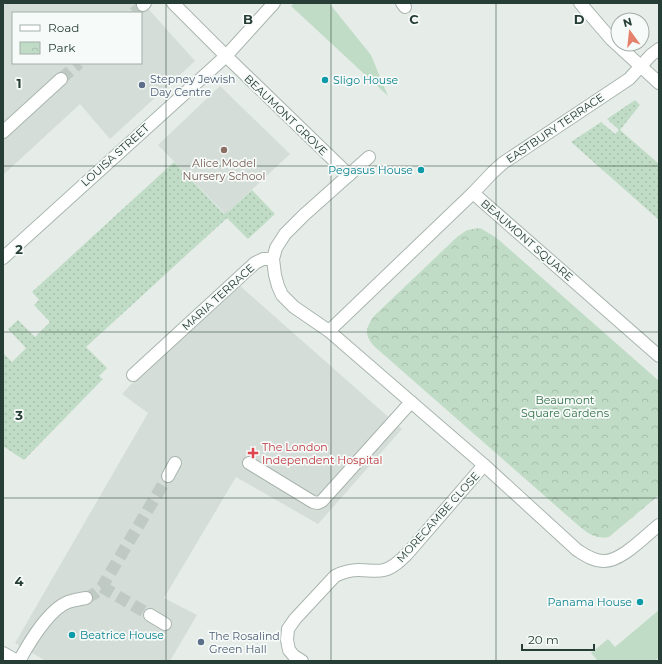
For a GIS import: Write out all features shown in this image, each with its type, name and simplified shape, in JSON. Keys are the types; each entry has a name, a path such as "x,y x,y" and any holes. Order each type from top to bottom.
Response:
{"street":[{"name":"BEAUMONT GROVE","path":"173,3 349,175"},
{"name":"LOUISA STREET","path":"4,257 226,56 274,3"},
{"path":"580,3 611,39 659,83"},
{"name":"EASTBURY TERRACE","path":"473,193 498,167 629,79 651,55 659,49"},
{"path":"3,132 61,79"},
{"path":"369,157 285,234 276,248 273,259 275,275 282,295 294,307 329,331 484,465 577,550 588,557 602,562 615,559 627,552 659,525"},
{"name":"BEAUMONT SQUARE","path":"329,331 473,193 659,356"},
{"name":"MARIA TERRACE","path":"133,375 255,263 263,259 273,259"},
{"path":"249,463 313,502 318,503 322,501 411,402"},
{"path":"168,476 175,463"},
{"name":"MORECAMBE CLOSE","path":"302,661 294,656 289,650 287,640 288,629 295,619 335,576 342,572 360,570 374,572 386,570 397,564 484,465"},
{"path":"12,659 25,649 48,616 67,603 86,598"},
{"path":"150,615 165,624"}],"shaded area":[{"path":"7,3 143,3 195,61 110,139 80,104 3,175 3,6"},
{"name":"Alice Model Nursery School","path":"220,86 290,154 225,214 158,145"},
{"name":"The London Independent Hospital","path":"238,284 402,429 318,524 236,477 164,598 197,615 170,661 46,661 15,643 148,413 122,394 136,379"}],"green space":[{"path":"295,3 329,3 371,55 388,96 291,6"},
{"path":"635,100 640,105 620,130 659,164 659,220 571,142 601,122 615,134 619,130 607,119"},
{"path":"174,162 224,214 252,190 275,214 248,239 227,218 86,347 107,368 99,376 103,379 24,460 3,446 3,353 12,362 26,348 8,329 18,320 35,337 50,322 34,305 39,300 32,292"},
{"name":"Beaumont Square Gardens","path":"480,228 499,240 659,381 659,495 609,537 594,536 580,527 375,347 367,335 367,328 374,316 457,237 467,230"},
{"path":"659,610 659,657 655,661 598,661 591,653 608,639 615,647"}],"tunnel":[{"path":"135,12 143,5"},
{"path":"61,79 78,64"},
{"path":"86,598 94,594 102,587 168,476"},
{"path":"102,587 150,615"}],"place":[{"name":"Sligo House","path":"325,80"},
{"name":"Stepney Jewish Day Centre","path":"142,85"},
{"name":"Alice Model Nursery School","path":"224,150"},
{"name":"Pegasus House","path":"421,170"},
{"name":"The London Independent Hospital","path":"253,453"},
{"name":"Panama House","path":"640,602"},
{"name":"Beatrice House","path":"72,635"},
{"name":"The Rosalind Green Hall","path":"201,642"}]}
